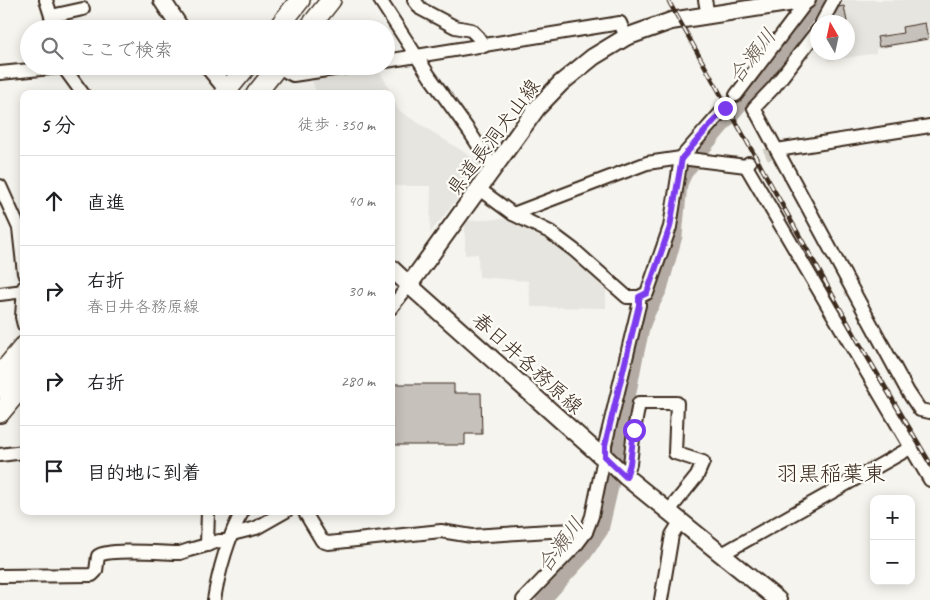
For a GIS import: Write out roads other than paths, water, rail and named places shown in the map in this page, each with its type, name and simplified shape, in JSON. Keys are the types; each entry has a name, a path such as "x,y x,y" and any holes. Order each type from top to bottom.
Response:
{"highway":[{"path":"284,20 300,0"},
{"path":"301,20 317,0"},
{"path":"315,20 331,0"},
{"path":"327,20 342,0"},
{"path":"233,90 242,75"},
{"path":"235,90 253,75"},
{"path":"260,90 277,75"},
{"path":"273,90 281,75"},
{"path":"0,375 20,351"},
{"path":"0,397 20,373"},
{"path":"0,413 20,389"},
{"path":"0,428 20,404"}],"main road":[{"path":"162,0 175,20"},
{"name":"県道長洞犬山線","path":"409,285 536,108 561,83 593,57 626,37 706,7 807,0"},
{"path":"216,75 228,90"},
{"name":"春日井各務原線","path":"395,272 626,477 778,600"}],"street":[{"path":"46,0 52,20"},
{"path":"380,0 393,20"},
{"path":"414,0 421,9 455,27 471,30 484,46"},
{"path":"736,95 807,0"},
{"path":"826,15 834,0"},
{"path":"51,16 83,9"},
{"path":"395,22 493,168"},
{"path":"395,60 620,23 626,37"},
{"path":"810,40 774,87 754,108 908,392 920,410 930,413"},
{"path":"0,73 20,71"},
{"path":"70,75 80,90"},
{"path":"479,189 513,214 550,232 574,250 627,297 639,297 647,293 670,227 682,158 725,108"},
{"path":"777,150 930,126"},
{"path":"513,214 647,163 682,158 748,165 930,480"},
{"path":"0,186 4,203 19,228 20,237"},
{"path":"395,303 409,285"},
{"path":"0,294 20,291"},
{"path":"523,600 577,544 586,532 592,516 605,445 639,305 639,297"},
{"path":"626,477 630,464 639,403 677,403 675,453 703,462 674,517 662,600"},
{"path":"722,554 912,447"},
{"path":"0,455 20,452"},
{"path":"207,545 208,515"},
{"path":"214,600 220,572 236,522 240,515"},
{"path":"0,576 92,575 96,571 98,556 101,554 114,552 180,553 256,528 279,515"},
{"path":"306,515 322,541 328,543 441,531 472,536 550,530 579,530 586,532"}],"waterway":[{"name":"合瀬川","path":"543,600 583,556 601,530 643,324 660,289 675,236 680,184 685,173 704,147 777,64 817,0"}],"tunnel":[{"path":"749,163 777,150"}],"railway":[{"path":"668,0 861,346 930,463"}],"district":[{"name":"羽黒稲葉東","path":"831,473"}]}
